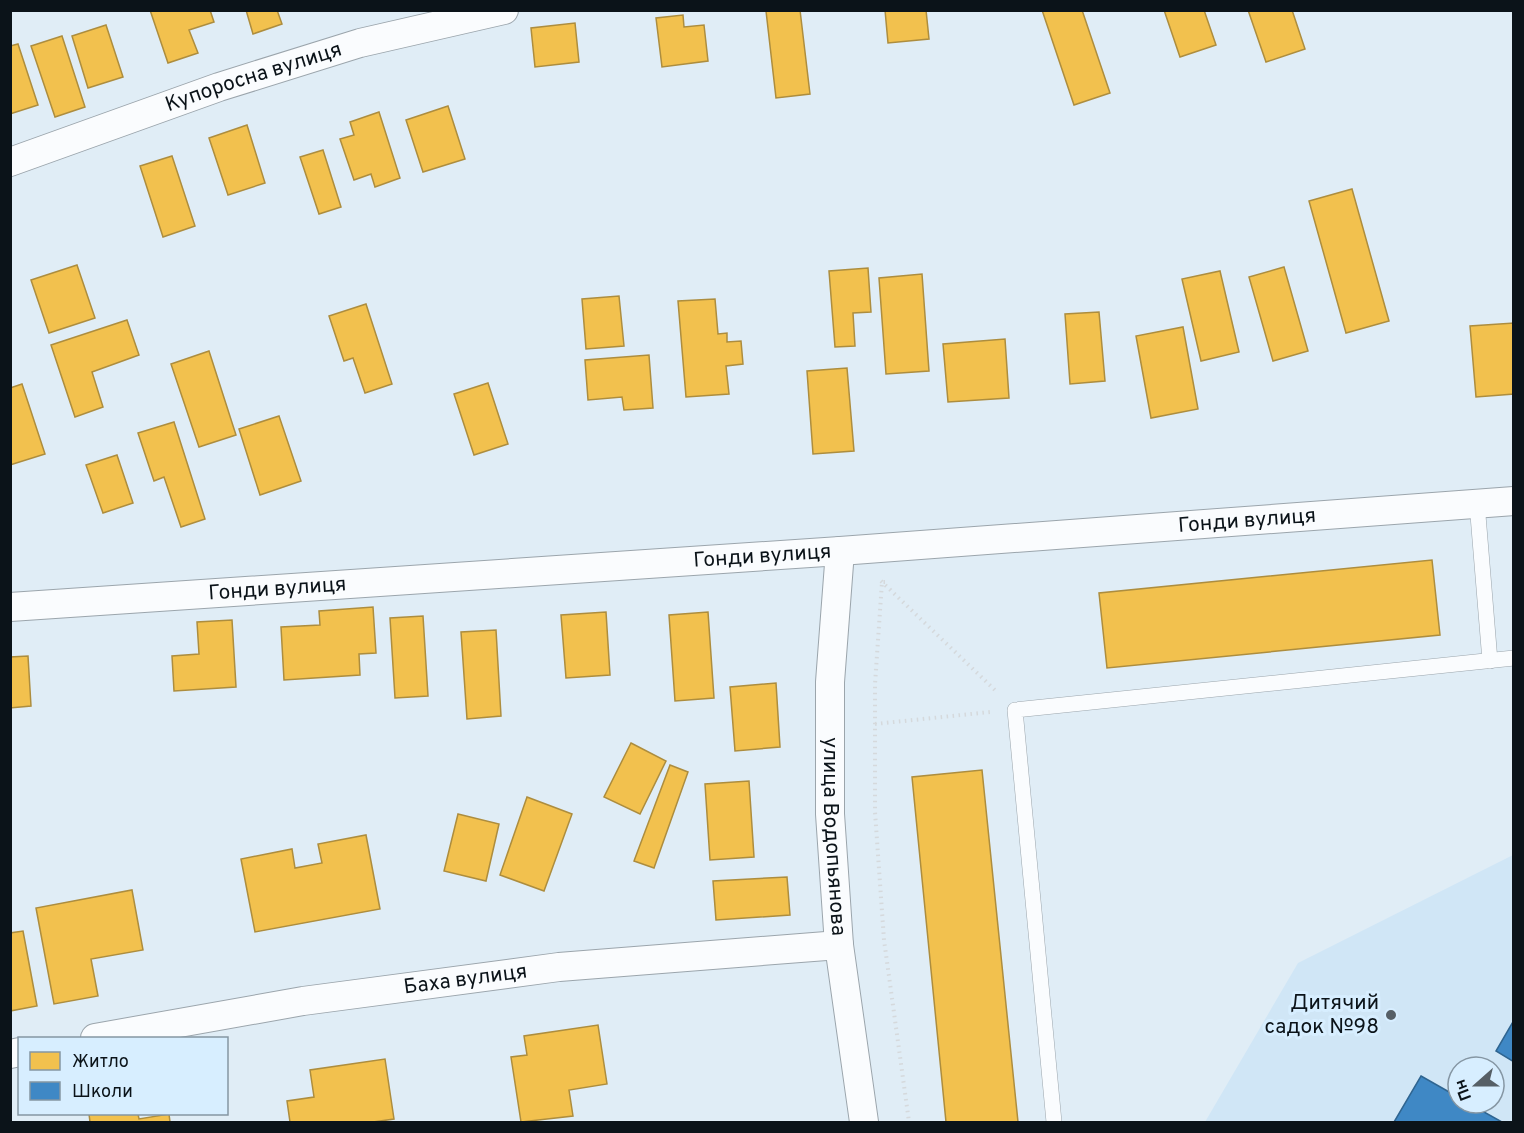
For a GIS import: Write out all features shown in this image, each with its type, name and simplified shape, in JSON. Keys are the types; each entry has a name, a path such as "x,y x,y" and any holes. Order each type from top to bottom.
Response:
{"street":[{"name":"Купоросна вулиця","path":"10,162 219,87 349,46 504,10"},
{"name":"Гонди вулиця","path":"10,607 840,551 1514,501"},
{"name":"улица Водопьянова","path":"840,551 830,682 830,814 839,945 864,1122"},
{"name":"Баха вулиця","path":"100,1037 303,1000 559,967 839,945"}],"lane":[{"path":"1477,503 1490,661"},
{"path":"1054,1122 1015,710 1514,658"}],"path":[{"path":"840,551 882,582 1015,710"},
{"path":"882,582 875,684 875,812 884,940 909,1122"},
{"path":"875,724 1015,710"}],"shaded area":[{"name":"Дитячий садок №98","path":"1513,855 1513,1122 1205,1122 1298,963"}],"building: Житло":[{"path":"150,10 210,10 214,22 189,30 198,53 168,63"},
{"path":"246,10 277,10 282,24 253,34"},
{"path":"800,10 810,94 776,98 766,11"},
{"path":"885,10 926,10 929,39 888,43"},
{"path":"1042,10 1082,10 1110,93 1074,105"},
{"path":"1164,10 1204,10 1216,45 1180,57"},
{"path":"1248,10 1292,10 1305,49 1266,62"},
{"path":"683,15 684,27 704,25 708,61 662,67 656,18"},
{"path":"575,23 579,62 535,67 531,28"},
{"path":"106,25 123,77 88,88 72,36"},
{"path":"62,36 85,107 55,117 31,46"},
{"path":"18,44 38,105 10,114 10,46"},
{"path":"448,106 465,159 423,172 406,120"},
{"path":"379,112 400,178 375,187 371,174 354,180 340,139 354,135 350,122"},
{"path":"247,125 265,183 228,195 209,138"},
{"path":"323,150 341,207 319,214 300,157"},
{"path":"172,156 195,226 163,237 140,166"},
{"path":"1352,189 1389,321 1346,333 1309,201"},
{"path":"77,265 95,318 49,333 31,280"},
{"path":"1284,267 1308,351 1273,361 1249,277"},
{"path":"868,268 871,312 853,313 855,346 835,347 829,271"},
{"path":"1220,271 1239,352 1201,361 1182,279"},
{"path":"922,274 929,371 886,374 879,278"},
{"path":"619,296 624,346 586,349 582,299"},
{"path":"715,299 718,334 727,333 727,342 741,341 743,364 726,366 729,394 686,397 678,301"},
{"path":"366,304 392,384 365,393 353,358 344,361 329,316"},
{"path":"1099,312 1105,381 1070,384 1065,314"},
{"path":"127,320 139,355 92,372 103,407 75,417 51,345"},
{"path":"1514,323 1514,394 1476,397 1470,326"},
{"path":"1183,327 1198,409 1151,418 1136,336"},
{"path":"1005,339 1009,398 948,402 943,344"},
{"path":"209,351 236,435 199,447 171,364"},
{"path":"649,355 653,408 624,410 622,397 588,400 585,360"},
{"path":"847,368 854,451 813,454 807,371"},
{"path":"488,383 508,444 474,455 454,394"},
{"path":"22,384 45,454 10,465 10,388"},
{"path":"279,416 301,481 260,495 239,429"},
{"path":"174,422 205,519 181,527 164,477 154,481 138,433"},
{"path":"117,455 133,503 103,513 86,465"},
{"path":"1432,560 1440,635 1107,668 1099,593"},
{"path":"373,607 376,653 359,654 360,675 284,680 281,627 320,625 319,611"},
{"path":"606,612 610,675 566,678 561,615"},
{"path":"708,612 714,698 675,701 669,615"},
{"path":"423,616 428,696 395,698 390,618"},
{"path":"232,620 236,687 174,691 172,656 199,654 197,622"},
{"path":"496,630 501,716 467,719 461,632"},
{"path":"28,656 31,706 10,708 10,657"},
{"path":"776,683 780,747 735,751 730,687"},
{"path":"631,743 666,761 640,814 604,797"},
{"path":"670,765 688,772 654,868 634,861"},
{"path":"982,770 1018,1122 946,1122 912,777"},
{"path":"749,781 754,857 710,860 705,784"},
{"path":"527,797 572,814 544,891 500,875"},
{"path":"458,814 499,824 486,881 444,871"},
{"path":"366,835 380,909 255,932 241,859 292,849 295,868 322,863 318,844"},
{"path":"787,877 790,915 716,920 713,881"},
{"path":"132,890 143,950 91,959 98,996 54,1004 36,908"},
{"path":"23,931 37,1006 10,1011 10,933"},
{"path":"598,1025 607,1084 569,1090 573,1116 521,1122 511,1057 527,1055 524,1036"},
{"path":"385,1059 394,1119 373,1122 290,1122 287,1101 314,1097 310,1070"},
{"path":"89,1115 138,1115 139,1119 169,1115 170,1122 90,1122"}],"building: Школи":[{"path":"1514,1020 1514,1062 1506,1055 1496,1051"},
{"path":"1421,1076 1446,1090 1446,1115 1489,1115 1502,1122 1394,1122"}],"place":[{"name":"Дитячий садок №98","path":"1391,1015"}]}
